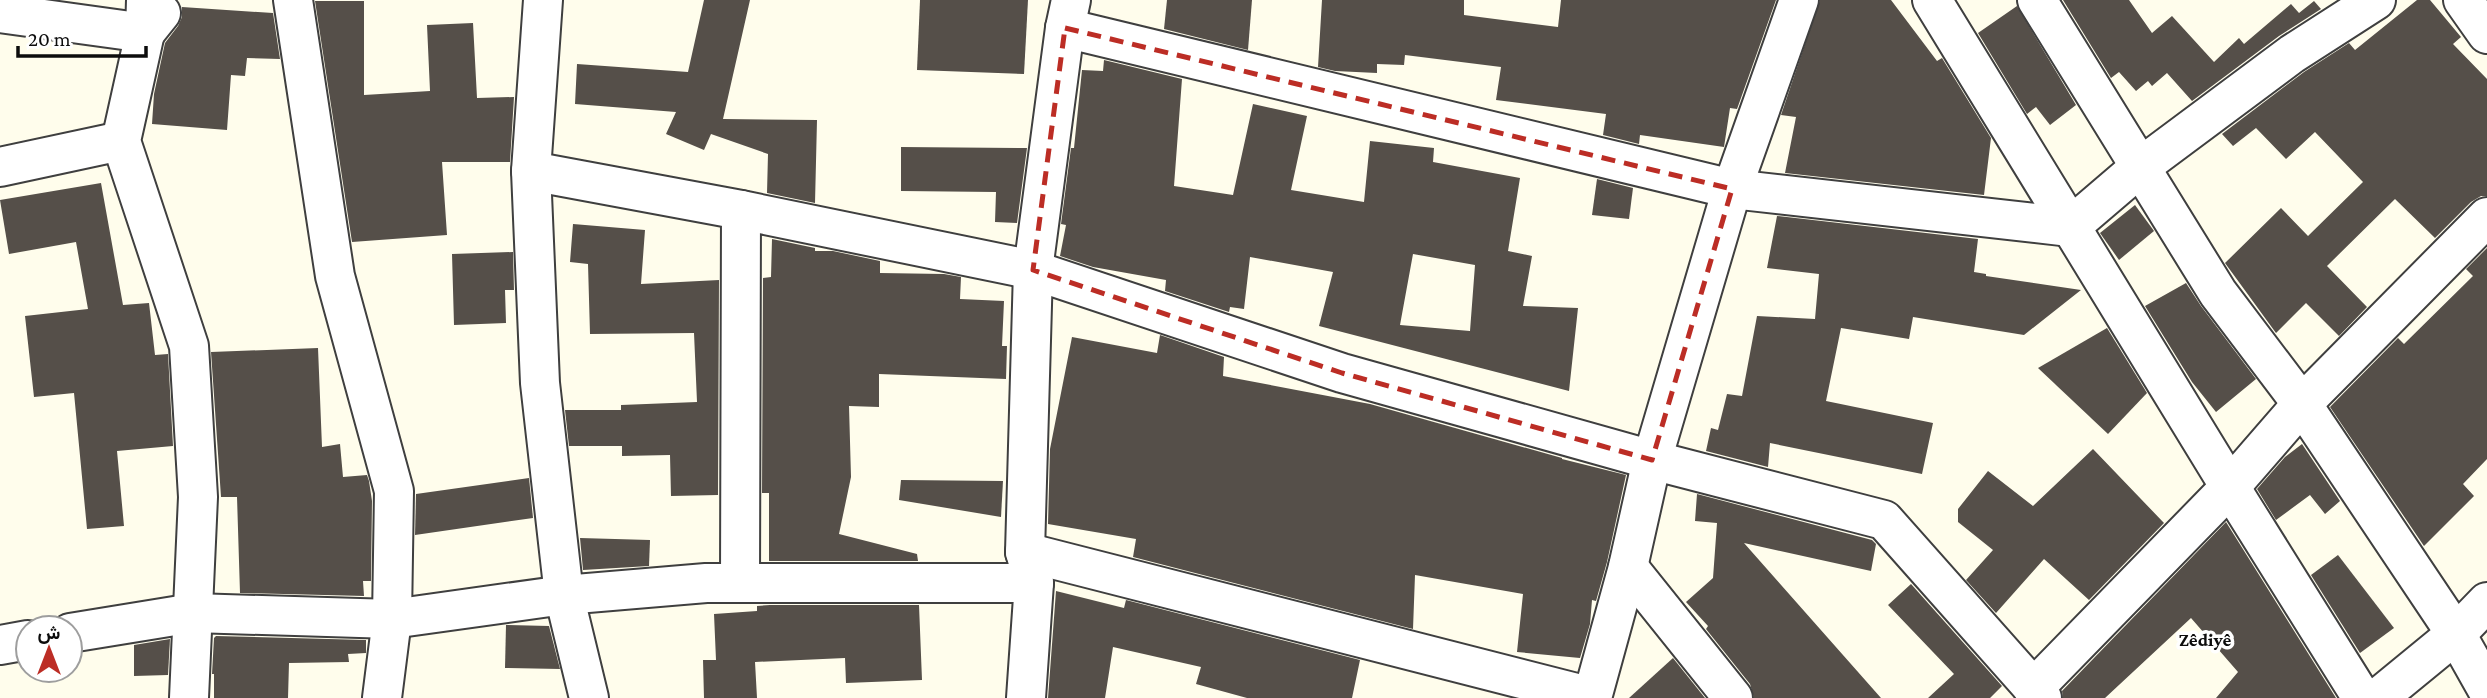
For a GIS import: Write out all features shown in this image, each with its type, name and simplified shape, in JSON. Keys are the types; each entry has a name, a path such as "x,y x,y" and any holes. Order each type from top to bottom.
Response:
{"street":[{"path":"0,13 146,16 171,0"},
{"path":"293,0 335,276 394,491 392,619 382,698"},
{"path":"543,0 531,171 540,383 564,595 589,698"},
{"path":"84,631 193,613 392,619 564,595 1030,568 1592,698 1628,567 1653,460 1732,189 1799,0"},
{"path":"2037,0 2218,293 2302,404 2456,634 2487,689"},
{"path":"1026,698 1033,270 1068,14 1732,189 2070,227 2139,168 2292,54 2376,0"},
{"path":"2463,0 2487,34"},
{"path":"1940,3 2070,227 2362,698"},
{"path":"146,16 121,141 189,346 198,497 189,698"},
{"path":"0,167 121,141"},
{"path":"531,171 741,210 1033,270 1342,373 1653,460 1884,520 2037,693 2230,487 2302,404 2487,216"},
{"path":"740,583 741,210"},
{"path":"1628,567 1733,698"},
{"path":"2378,698 2456,634 2487,603"}],"highlighted area":[{"path":"1065,28 1732,189 1652,460 1342,373 1033,270"}],"building":[{"path":"704,0 750,0 723,119 817,120 815,203 767,193 768,154 711,134 704,150 666,134 676,112 575,104 577,64 688,72"},
{"path":"920,0 1028,0 1024,74 917,70"},
{"path":"1167,0 1252,0 1248,50 1164,29"},
{"path":"1322,0 1464,0 1464,15 1558,27 1561,0 1776,0 1737,109 1730,108 1724,147 1640,135 1639,144 1603,135 1606,114 1496,100 1501,67 1405,55 1404,65 1377,64 1377,73 1335,71 1318,67"},
{"path":"1820,0 1891,0 1937,61 1942,58 1991,138 1984,195 1785,173 1796,117 1781,115"},
{"path":"2063,0 2129,0 2152,33 2172,16 2214,62 2239,38 2244,44 2291,4 2299,13 2314,1 2321,9 2279,36 2192,101 2167,73 2152,86 2148,81 2136,91 2119,72 2111,78"},
{"path":"2417,0 2430,0 2461,37 2453,44 2487,79 2487,196 2481,196 2471,202 2435,238 2395,199 2327,266 2367,307 2339,336 2306,303 2276,333 2225,263 2281,208 2308,236 2363,182 2315,132 2286,159 2256,128 2233,146 2222,134 2304,72 2349,43 2355,50"},
{"path":"315,1 364,1 364,95 430,91 427,25 473,23 477,98 514,97 510,162 442,162 447,235 352,242"},
{"path":"2017,6 2076,105 2050,125 2036,107 2027,114 1978,33"},
{"path":"182,7 273,13 280,59 247,58 245,76 231,75 227,130 152,124 154,94 165,43 178,26"},
{"path":"1104,60 1182,79 1174,186 1233,195 1253,104 1307,116 1291,190 1364,202 1370,141 1434,148 1433,162 1520,178 1508,251 1532,256 1523,306 1578,308 1569,391 1319,326 1333,272 1250,257 1244,309 1230,307 1229,312 1165,291 1166,280 1093,267 1060,256 1066,225 1061,224 1071,148 1074,148 1082,70 1103,71","holes":["1413,254 1475,265 1470,331 1400,325"]},
{"path":"901,147 1027,148 1017,223 995,222 996,192 901,191"},
{"path":"1597,179 1633,188 1629,219 1592,215"},
{"path":"101,183 123,305 149,303 155,355 168,354 173,446 117,451 124,526 87,529 74,393 34,397 25,316 88,309 76,242 9,254 0,200"},
{"path":"2135,205 2154,231 2119,260 2100,233"},
{"path":"1777,216 1978,239 1974,272 2081,290 2024,335 1913,317 1909,339 1841,328 1826,401 1933,423 1922,474 1770,443 1768,467 1706,451 1711,428 1718,430 1727,394 1742,396 1757,316 1815,319 1819,274 1767,268"},
{"path":"573,224 645,230 641,284 719,280 718,495 671,496 670,455 622,456 622,446 569,446 565,410 621,410 621,405 697,402 694,333 590,334 588,264 570,262"},
{"path":"772,239 815,248 815,251 833,251 880,261 880,273 944,274 961,277 960,299 1004,301 1002,346 1007,346 1006,379 879,374 879,407 849,406 851,477 839,534 917,554 918,561 769,561 769,493 762,493 763,278 771,277"},
{"path":"2487,248 2487,459 2463,484 2474,496 2424,546 2330,407 2398,338 2404,344 2473,276 2466,269"},
{"path":"513,252 514,290 505,290 506,323 454,325 452,254"},
{"path":"2186,283 2256,379 2216,412 2192,382 2145,306"},
{"path":"2107,328 2147,393 2108,434 2038,368"},
{"path":"1160,335 1224,357 1223,376 1370,404 1626,475 1607,562 1596,601 1592,600 1590,624 1580,658 1517,652 1523,594 1415,575 1413,629 1133,557 1136,539 1048,524 1050,449 1072,337 1157,353"},
{"path":"318,348 322,447 340,444 343,477 367,475 369,481 372,501 371,581 363,581 364,596 240,593 237,497 221,497 211,352"},
{"path":"2302,444 2340,501 2325,514 2310,495 2276,520 2257,489 2285,457"},
{"path":"2093,449 2164,523 2089,600 2044,559 1996,613 1966,580 1993,550 1958,522 1958,509 1988,471 2033,506"},
{"path":"529,478 533,518 415,535 416,494"},
{"path":"901,480 1003,481 1001,517 899,500"},
{"path":"1697,494 1872,540 1876,544 1871,571 1744,543 1881,698 1754,698 1750,684 1706,629 1708,626 1686,602 1713,578 1717,523 1695,521"},
{"path":"2226,522 2336,698 2216,698 2238,672 2191,618 2105,698 2063,698 2062,691"},
{"path":"580,538 650,540 649,566 583,570"},
{"path":"2338,555 2394,628 2360,653 2311,575"},
{"path":"1911,584 2002,686 1990,698 1928,698 1954,674 1888,605"},
{"path":"1056,591 1124,608 1126,600 1360,660 1352,698 1247,698 1196,684 1201,667 1113,647 1105,698 1048,698"},
{"path":"919,605 922,680 846,683 845,658 755,662 757,698 704,698 703,660 716,660 714,614 757,611 757,606"},
{"path":"506,625 549,626 560,669 505,668"},
{"path":"216,636 366,640 366,653 348,654 349,662 289,663 288,698 214,698 212,674"},
{"path":"170,639 168,675 134,676 134,645"},
{"path":"1673,658 1705,698 1629,698"}],"district":[{"name":"Zêdiyê","path":"2205,639"}]}
